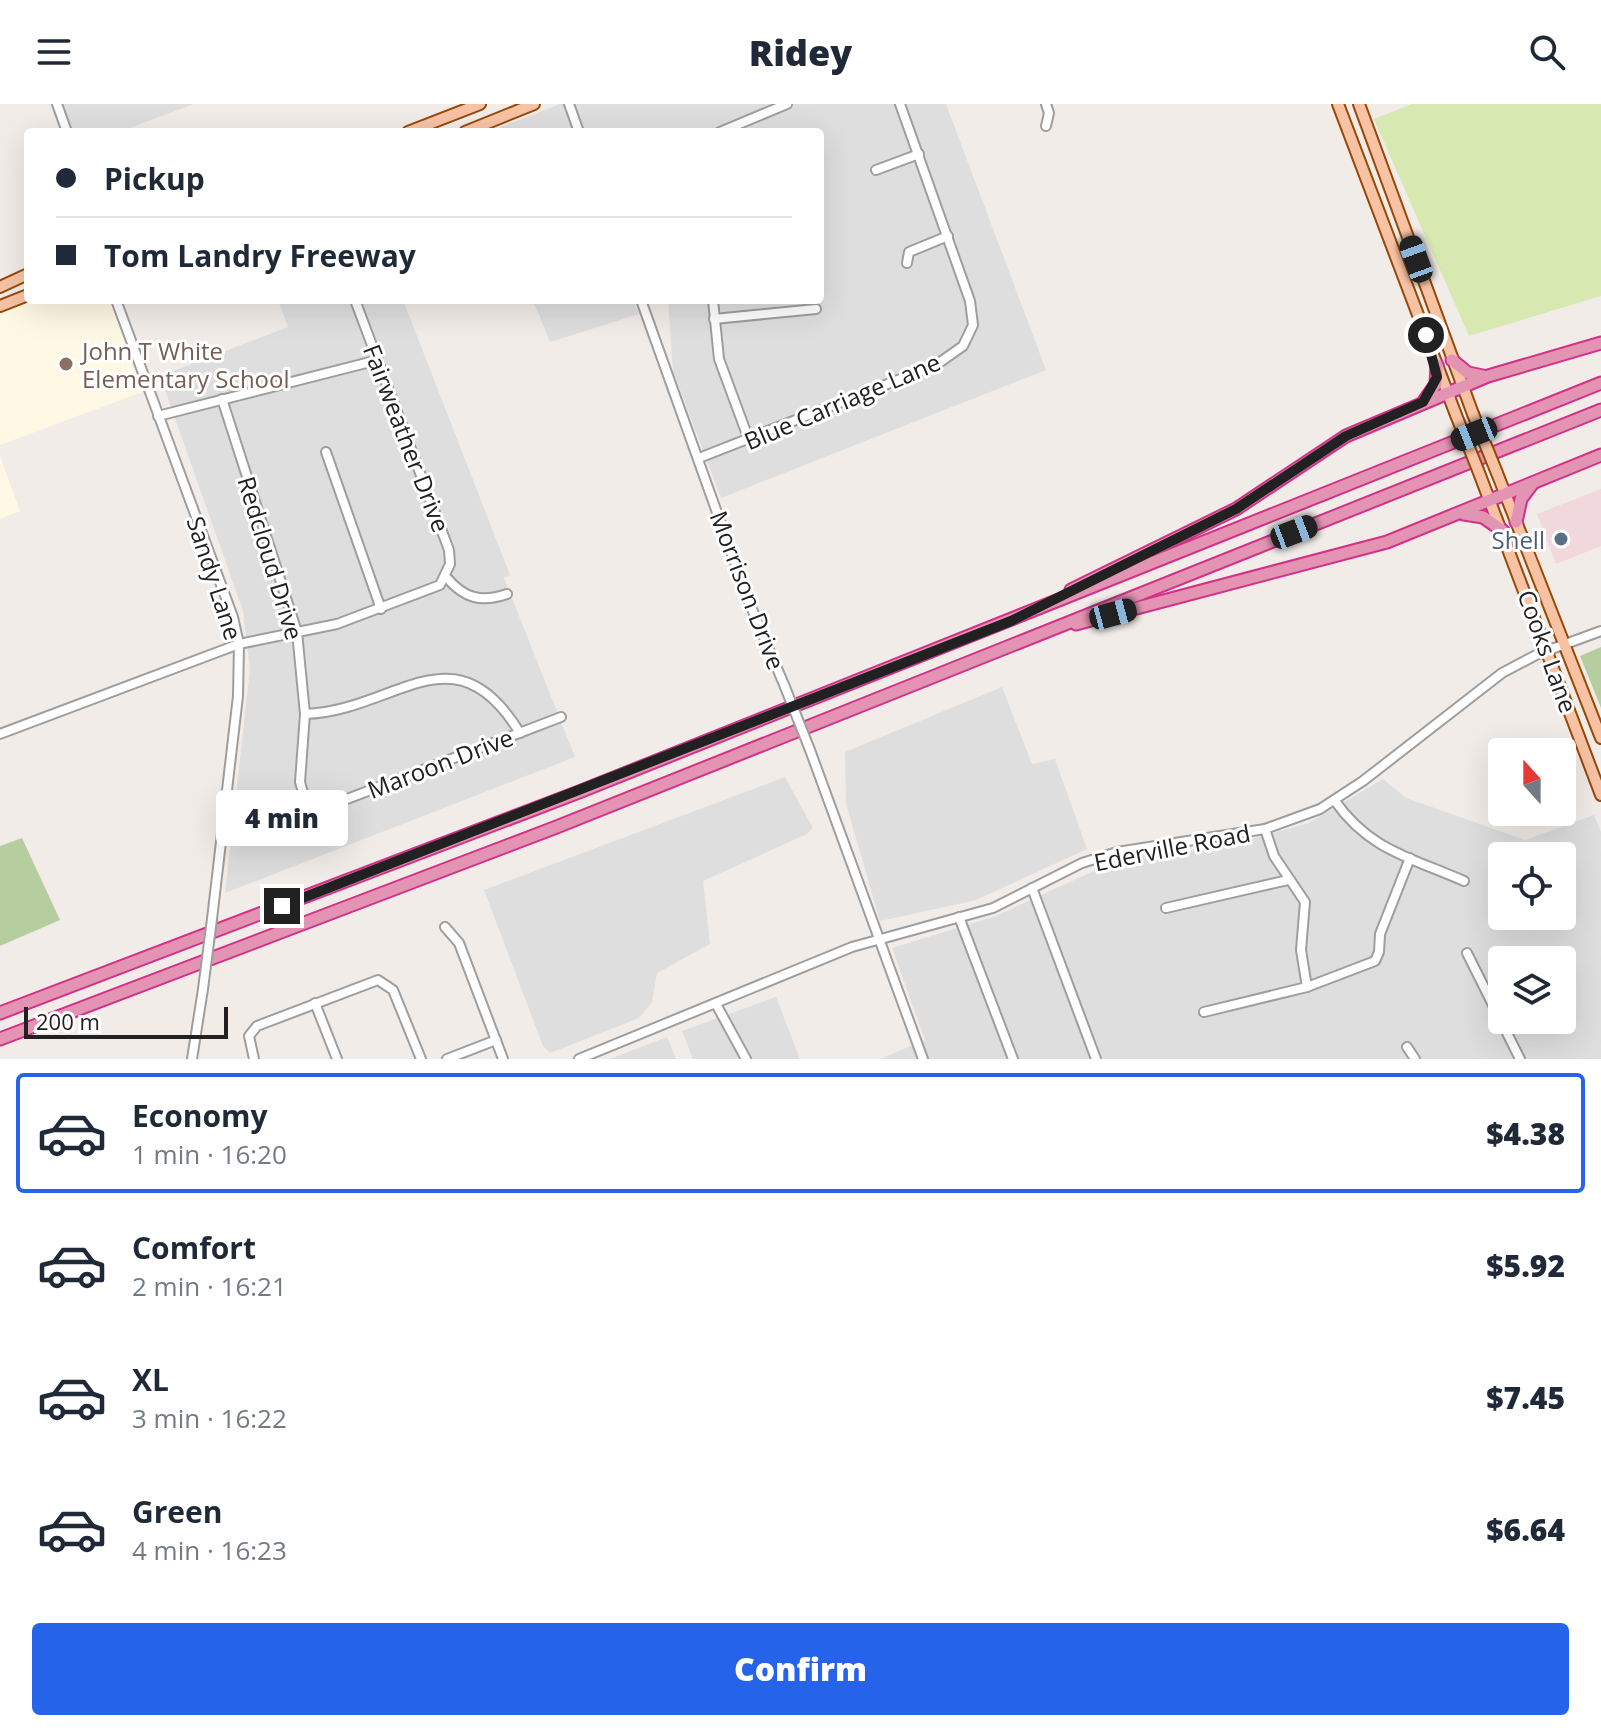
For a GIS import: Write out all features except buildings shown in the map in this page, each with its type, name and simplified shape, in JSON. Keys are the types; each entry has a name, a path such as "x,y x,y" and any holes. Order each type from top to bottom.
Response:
{"highway":[{"path":"1011,621 1236,509 1346,436 1447,392 1529,361 1601,343"},
{"path":"1452,360 1468,373 1488,376"},
{"path":"1423,402 1436,384 1437,365"},
{"path":"0,1013 564,798 1601,383"},
{"path":"0,1039 554,828 1601,410"},
{"path":"1021,639 1387,542 1601,455"},
{"path":"1516,522 1521,499 1533,483"},
{"path":"1460,513 1483,517 1503,531"}],"main road":[{"path":"418,128 480,104"},
{"path":"475,128 534,104"},
{"name":"Cooks Lane","path":"1338,104 1601,795"},
{"name":"Cooks Lane","path":"1359,104 1452,360 1601,738"},
{"path":"1360,165 1379,158"},
{"path":"1398,262 1410,268 1425,284"},
{"path":"0,287 24,276"},
{"path":"0,306 24,297"},
{"path":"1589,765 1601,761"}],"street":[{"path":"57,104 66,128"},
{"path":"569,104 578,128"},
{"path":"730,128 787,104"},
{"path":"900,104 948,236 909,252 907,263"},
{"path":"1046,104 1049,113 1046,126"},
{"path":"876,170 919,154"},
{"name":"Blue Carriage Lane","path":"699,458 936,365 963,346 972,328 970,301 948,236"},
{"name":"Sandy Lane","path":"117,304 233,617 239,644 238,696 192,1059"},
{"name":"Fairweather Drive","path":"357,304 449,550 447,578"},
{"name":"Morrison Drive","path":"642,304 749,602 810,750 923,1059"},
{"path":"713,304 719,359 749,440"},
{"path":"714,319 816,309"},
{"path":"158,416 378,360"},
{"name":"Redcloud Drive","path":"222,399 297,632 305,714 300,782 309,814"},
{"path":"326,452 381,609"},
{"path":"0,734 239,644 337,624 381,609 440,585 447,578 458,591 473,599 490,600 507,594"},
{"name":"Ederville Road","path":"579,1059 878,939 993,908 1082,863 1117,852 1265,829 1335,801 1491,681 1548,651 1601,631"},
{"path":"305,714 335,713 428,680 452,678 476,684 491,694 520,733"},
{"name":"Maroon Drive","path":"274,820 287,822 561,717"},
{"path":"1335,801 1365,836 1385,849 1464,881"},
{"path":"1265,829 1288,880 1305,902 1301,950 1307,987"},
{"path":"1204,1012 1307,987 1375,961 1380,934 1410,858"},
{"path":"1166,908 1288,880"},
{"path":"1032,888 1096,1059"},
{"path":"959,917 1013,1059"},
{"path":"445,927 459,943 503,1059"},
{"path":"1467,953 1520,1059"},
{"path":"254,1059 249,1045 251,1031 263,1022 378,980 388,983 421,1059"},
{"path":"315,1003 337,1059"},
{"path":"716,1004 746,1059"},
{"path":"447,1059 496,1040"},
{"path":"1407,1047 1415,1059"}],"shaded area":[{"path":"63,104 194,104 130,128 72,128"},
{"path":"560,104 946,104 1046,370 721,498 673,371 668,304 824,304 824,128 498,128"},
{"name":"John T White Elementary School","path":"24,303 111,304 142,392 0,445 0,313"},
{"path":"279,304 405,304 510,575 504,578 575,757 225,893 250,669 243,611 160,376 288,327"},
{"path":"535,304 635,304 639,314 550,342"},
{"path":"0,456 20,511 0,519"},
{"path":"1601,489 1601,546 1556,564 1537,514"},
{"path":"1002,687 1032,764 1055,759 1087,849 976,900 880,921 846,804 845,752"},
{"path":"785,777 813,828 807,834 703,881 710,944 657,973 652,1002 639,1018 550,1053 543,1046 484,890"},
{"path":"1383,779 1406,798 1525,840 1564,826 1576,826 1576,822 1594,815 1601,832 1601,1059 880,1059 925,1040 892,948 996,916 1124,857 1216,849 1309,823"},
{"path":"776,997 800,1059 693,1059 682,1031"},
{"path":"667,1037 676,1059 610,1059"}],"green space":[{"path":"1412,104 1601,104 1601,296 1469,336 1374,119"},
{"path":"1601,647 1601,708 1580,656"},
{"path":"22,838 60,920 0,946 0,846"}],"place":[{"name":"John T White Elementary School","path":"66,364"},
{"name":"Shell","path":"1561,539"}],"route":[{"path":"282,906 1011,621 1236,509 1346,436 1428,398 1436,384 1437,365 1426,335"}]}
